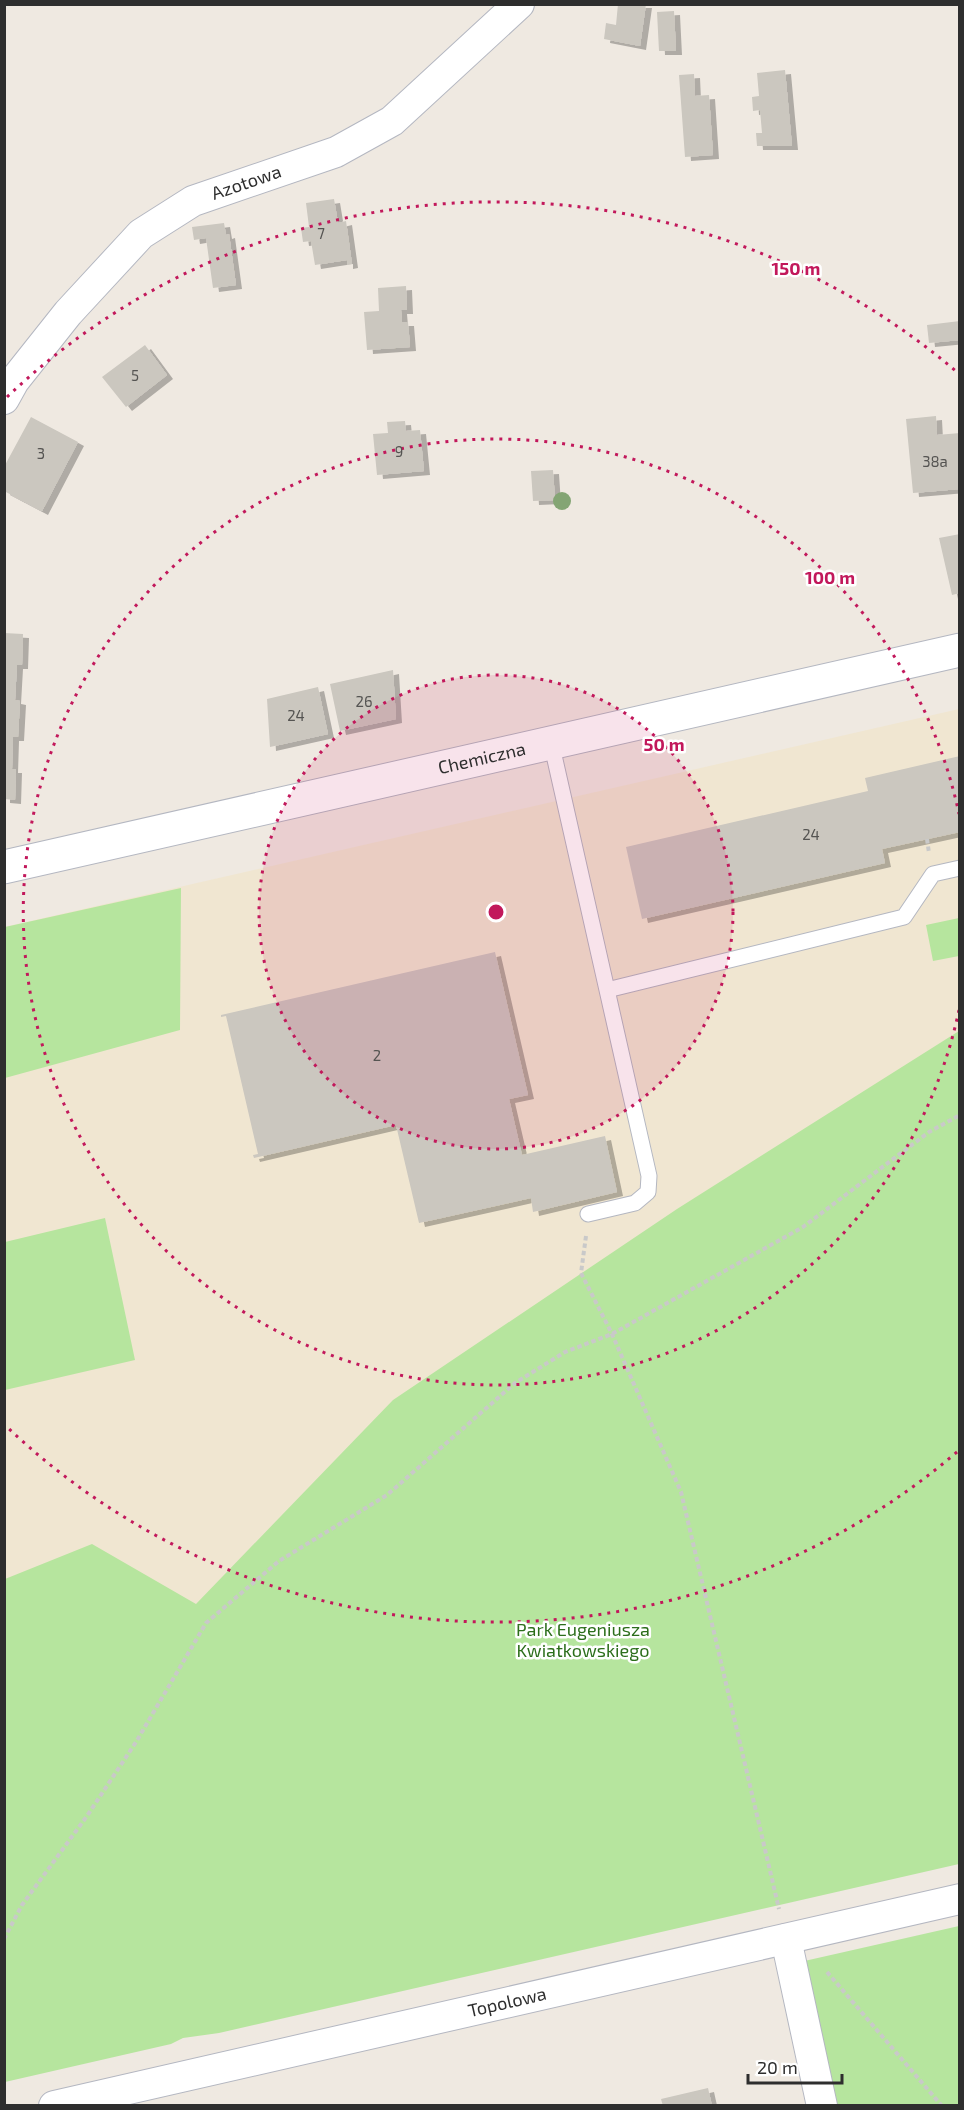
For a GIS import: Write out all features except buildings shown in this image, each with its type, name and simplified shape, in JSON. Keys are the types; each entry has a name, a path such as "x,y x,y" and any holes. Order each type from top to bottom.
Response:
{"street":[{"name":"Azotowa","path":"4,399 15,381 68,313 141,234 193,201 336,152 392,121 519,4"},
{"name":"Chemiczna","path":"4,867 960,650"},
{"name":"Topolowa","path":"54,2106 960,1899"},
{"path":"786,1939 822,2106"}],"lane":[{"path":"551,742 649,1176 648,1192 635,1203 588,1214"},
{"path":"607,990 904,918 933,874 960,868"}],"path":[{"path":"4,1939 22,1905 87,1816 136,1742 206,1623 279,1561 387,1495 515,1383 565,1352 612,1334 802,1227 928,1132 960,1115"},
{"path":"588,1214 581,1273 612,1334 681,1492 786,1939"},
{"path":"820,1965 942,2106"}],"shaded area":[{"path":"959,709 959,1031 117,1687 5,1713 4,927"}],"green space":[{"path":"181,888 180,1030 5,1078 5,927"},
{"path":"959,918 959,956 933,961 926,925"},
{"name":"Park Eugeniusza Kwiatkowskiego","path":"959,1031 959,1864 219,2033 183,2038 171,2044 5,2082 5,1579 92,1544 196,1604 393,1400 677,1209"},
{"path":"105,1218 135,1360 5,1390 5,1242"},
{"path":"959,1926 959,2105 832,2105 800,1962"}]}
